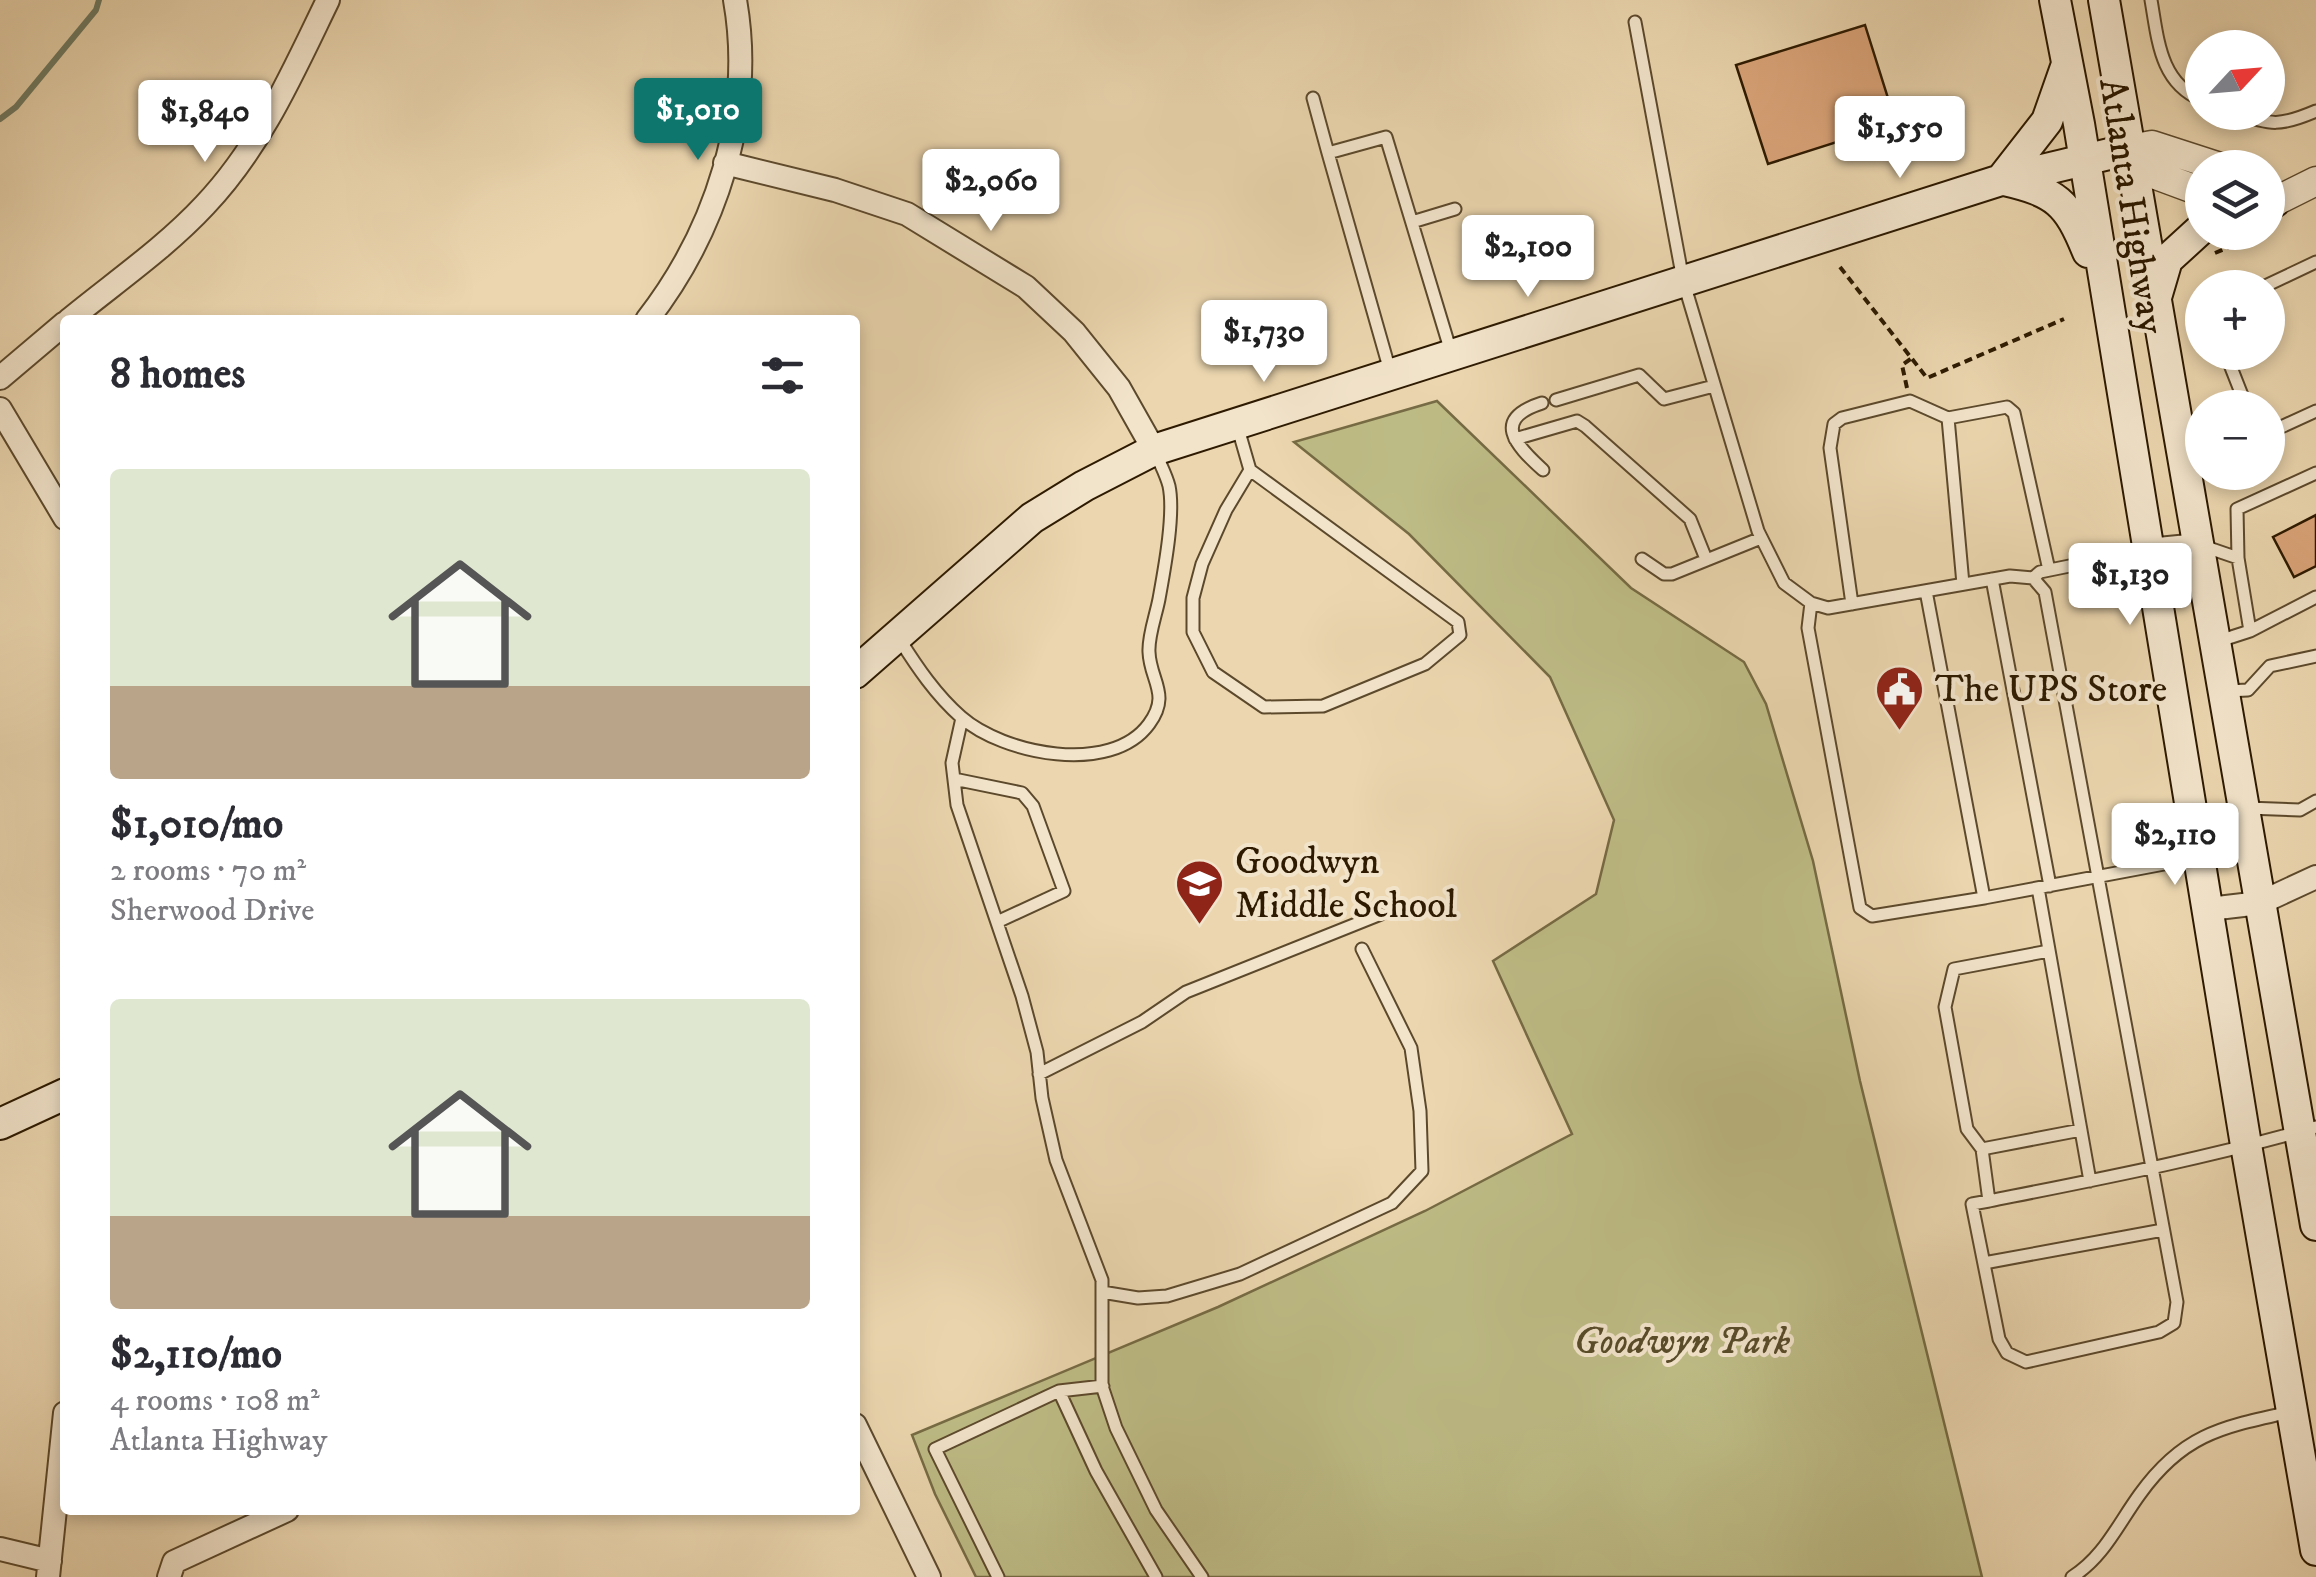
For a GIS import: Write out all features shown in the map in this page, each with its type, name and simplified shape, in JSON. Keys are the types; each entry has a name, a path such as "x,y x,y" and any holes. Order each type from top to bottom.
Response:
{"main road":[{"name":"Atlanta Highway","path":"2054,0 2084,158 2316,1550"},
{"name":"Atlanta Highway","path":"2104,0 2260,902 2308,1130 2316,1224"},
{"path":"2001,180 2047,121 2067,64"},
{"path":"860,669 1032,518 1154,450 2001,180 2130,149"},
{"path":"2001,180 2039,188 2062,203 2078,226 2104,293"},
{"path":"2156,296 2167,260 2189,250"},
{"path":"0,1124 60,1096"}],"street":[{"path":"75,315 190,220 227,179 278,104 328,0"},
{"path":"650,315 704,228 726,163 740,66 735,0"},
{"path":"2185,155 2152,144 2130,149 2148,172 2185,186"},
{"path":"726,163 836,190 907,214 1026,287 1074,332 1119,388 1154,450"},
{"path":"2285,191 2311,182"},
{"path":"0,378 60,328"},
{"path":"0,409 60,510"},
{"path":"2148,550 2199,545"},
{"path":"2209,909 2260,902 2316,877"},
{"path":"860,1435 928,1577"},
{"path":"0,1549 49,1569 60,1462"},
{"path":"169,1577 174,1562 275,1515"}],"lane":[{"path":"2151,0 2162,58 2169,75 2185,93"},
{"path":"1635,22 1683,280 1761,538 1784,583 1811,603 1828,608 2010,576 2033,578 2045,592 2151,1169 2177,1302 2174,1323 2160,1332 2026,1362 2007,1353 1999,1339 1972,1204 2151,1169 2308,1130"},
{"path":"1313,98 1392,376"},
{"path":"2285,122 2316,111"},
{"path":"1328,154 1386,136 1452,356"},
{"path":"1412,222 1455,209"},
{"path":"2285,276 2316,262"},
{"path":"1556,400 1639,375 1664,399 1714,386"},
{"path":"1852,604 1830,448 1834,424 1842,418 1910,401 1948,418 2007,407 2014,413 2049,570"},
{"path":"1542,403 1514,416 1516,438 1523,452 1543,470"},
{"path":"2285,426 2316,412"},
{"path":"1948,418 1963,584"},
{"path":"1516,438 1577,422 1585,426 1690,519 1706,558"},
{"path":"1236,426 1250,470 1458,622 1460,635 1425,664 1323,706 1264,707 1213,672 1193,632 1194,598 1202,564 1226,510 1250,470"},
{"path":"897,636 922,675 962,718 984,732 1072,758 1124,746 1149,724 1161,698 1148,652 1166,561 1170,488 1154,450"},
{"path":"2250,631 2238,558 2237,509 2316,473"},
{"path":"1642,559 1664,574 1761,538"},
{"path":"2199,545 2238,558"},
{"path":"2033,578 2040,572 2148,550"},
{"path":"1992,579 2044,887 2049,951 2090,1181"},
{"path":"1926,591 1984,898"},
{"path":"2215,642 2250,631 2316,598"},
{"path":"1811,603 1808,628 1860,908 1872,916 2200,857"},
{"path":"2223,691 2248,690 2270,666 2316,656"},
{"path":"962,718 952,764 957,805 1022,996 1056,1160 1102,1280 1102,1386 1116,1428 1156,1510 1202,1577"},
{"path":"954,779 1022,793 1034,806 1064,892 997,922"},
{"path":"2243,807 2300,810 2316,802"},
{"path":"1040,1074 1142,1022 1186,992 1382,914"},
{"path":"1102,1292 1138,1298 1167,1296 1240,1274 1392,1204 1422,1171 1420,1111 1411,1048 1362,949"},
{"path":"1989,1201 1982,1149 1967,1129 1945,1007 1954,969 2049,951"},
{"path":"1982,1149 2081,1130"},
{"path":"1984,1263 2163,1230"},
{"path":"998,1577 935,1449 1059,1392 1102,1386"},
{"path":"1059,1392 1102,1483 1156,1577"},
{"path":"2072,1577 2114,1537 2139,1495 2190,1444 2219,1428 2292,1411"}],"path":[{"path":"1840,268 1927,378 2064,319"},
{"path":"1910,401 1902,365 1912,358"}],"green space":[{"name":"Goodwyn Park","path":"1437,401 1631,588 1744,662 1766,704 1813,861 1860,1081 1982,1577 976,1577 935,1494 912,1435 1218,1307 1425,1211 1572,1134 1493,961 1596,894 1614,820 1550,677 1409,534 1294,442"}],"building":[{"path":"1865,25 1892,111 1884,127 1768,164 1736,65"},
{"path":"2316,515 2316,566 2294,577 2273,537"}],"waterway":[{"path":"0,119 16,107 96,10 99,0"}],"place":[{"name":"The UPS Store","path":"1900,732"},
{"name":"Goodwyn Middle School","path":"1200,926"}]}
